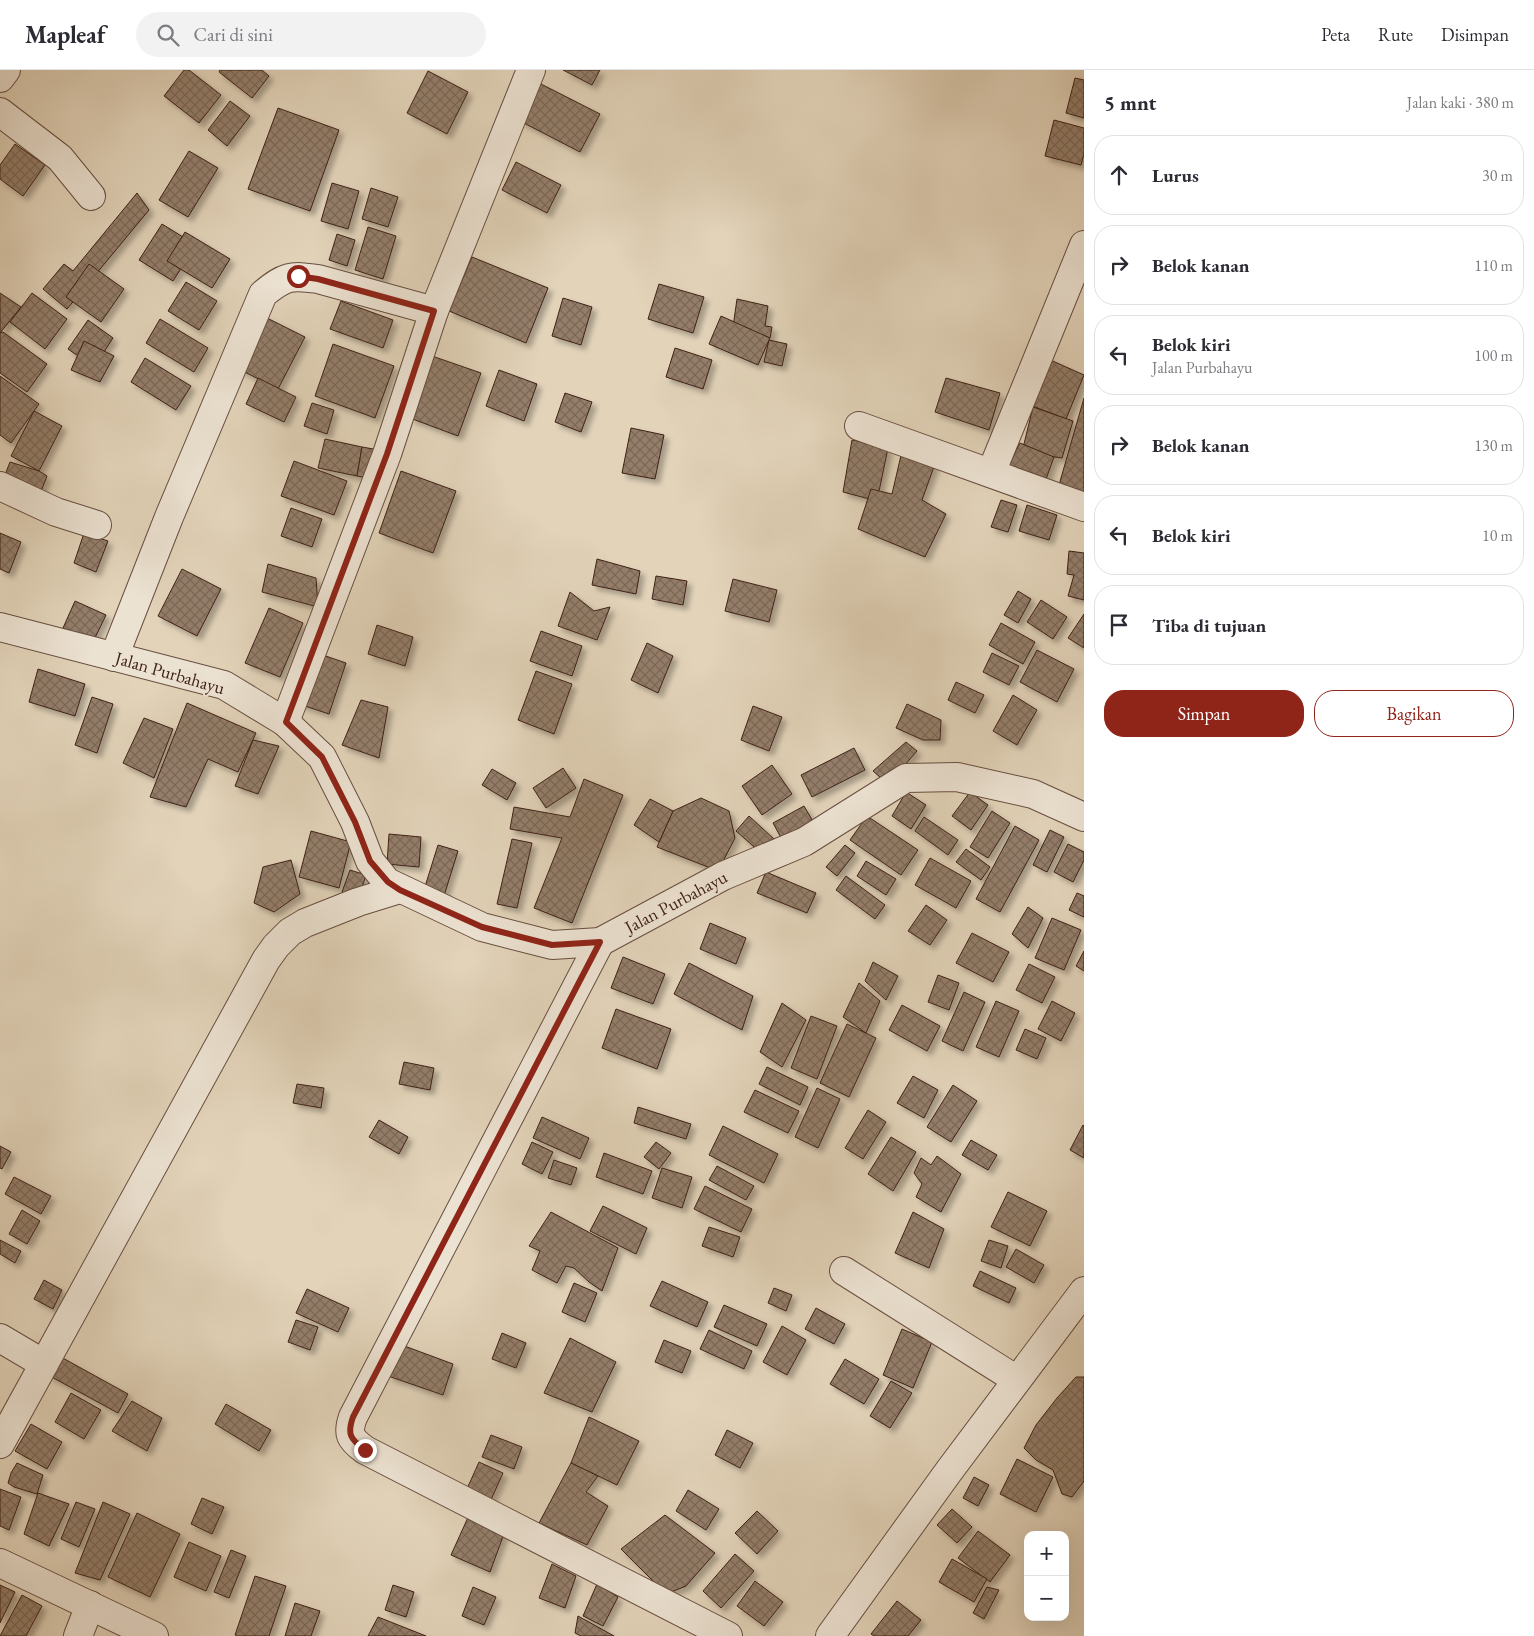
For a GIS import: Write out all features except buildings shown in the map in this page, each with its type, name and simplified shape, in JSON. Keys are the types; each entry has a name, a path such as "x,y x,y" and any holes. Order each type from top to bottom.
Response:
{"street":[{"path":"0,78 6,70"},
{"path":"286,722 387,454 434,311 531,70"},
{"path":"0,112 60,158 91,196"},
{"path":"991,473 1084,245"},
{"path":"114,656 169,518 263,294 279,281 298,276 318,279 434,311"},
{"path":"859,426 1084,507"},
{"path":"0,486 56,512 97,525"},
{"name":"Jalan Purbahayu","path":"0,627 224,685 286,722 322,757 355,822 370,861 388,882 400,890 482,927 552,945 600,942 723,876 804,842 906,778 957,777 1033,794 1084,816"},
{"path":"0,1444 266,960 276,946 290,932 305,923 358,902 400,890"},
{"path":"600,942 353,1417 350,1435 365,1450 728,1636"},
{"path":"844,1271 1018,1380"},
{"path":"830,1636 949,1471 1084,1291"},
{"path":"0,1338 44,1364"},
{"path":"0,1563 154,1636"},
{"path":"78,1636 90,1605"}],"route":[{"path":"298,276 318,279 434,311 387,454 286,722 322,757 355,822 370,861 388,882 400,890 482,927 552,945 600,942 353,1417 350,1435 365,1450"}]}
